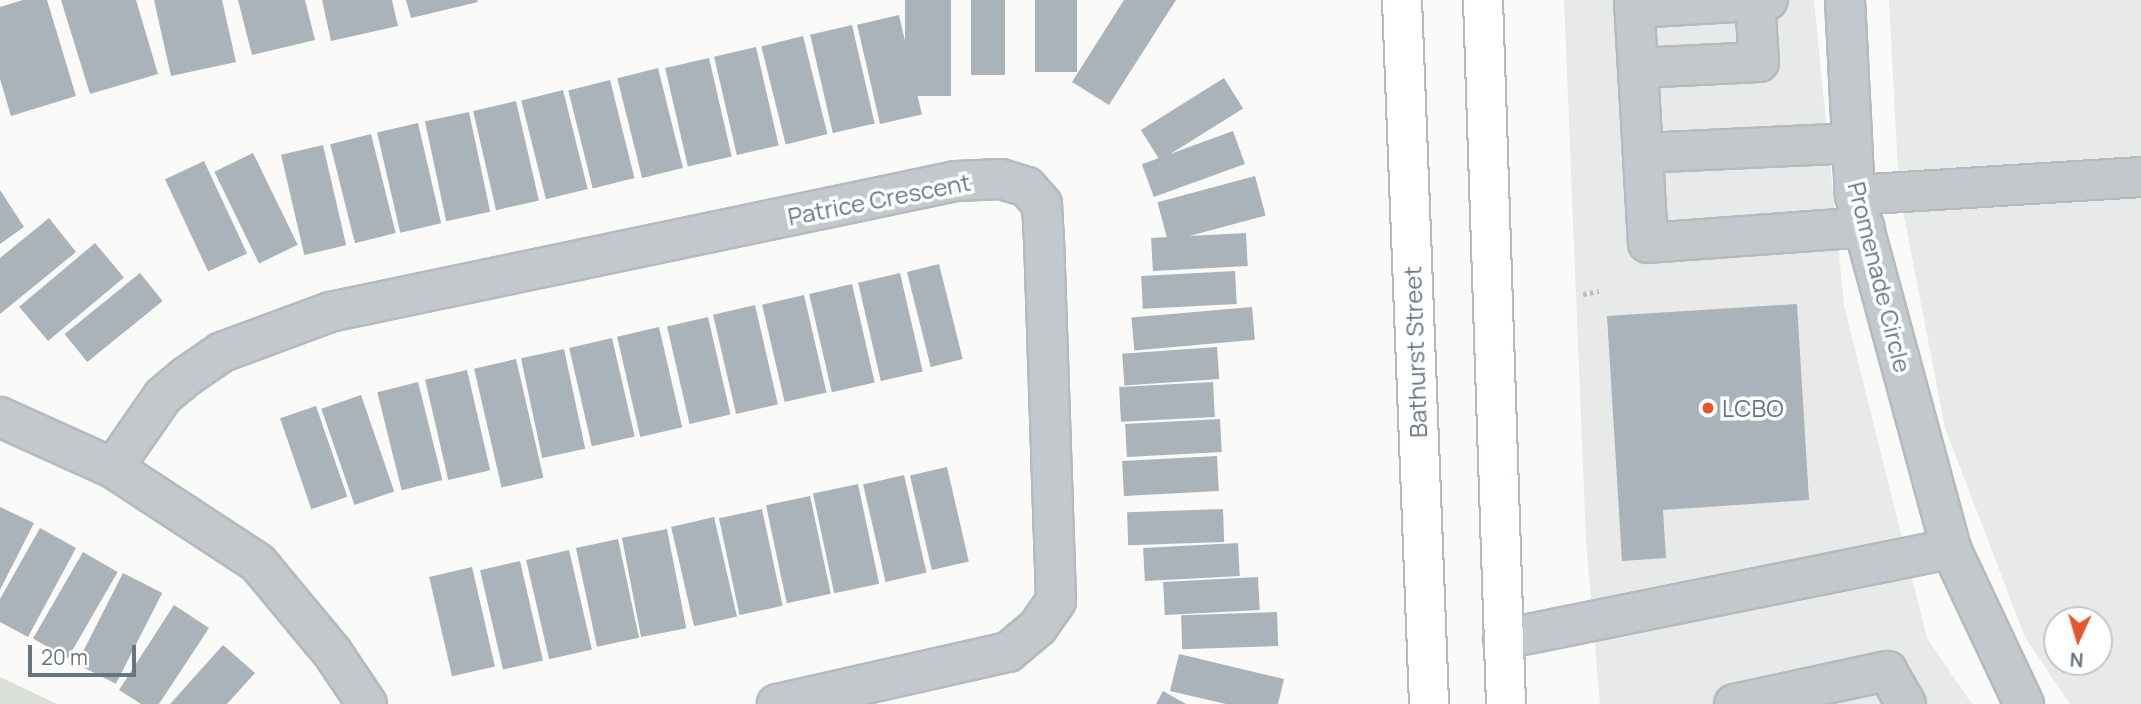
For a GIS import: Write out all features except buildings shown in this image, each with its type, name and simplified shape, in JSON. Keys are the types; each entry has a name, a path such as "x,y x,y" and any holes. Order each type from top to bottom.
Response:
{"main road":[{"name":"Bathurst Street","path":"1402,0 1429,704"},
{"path":"1483,0 1506,704"}],"street":[{"path":"1768,0 1634,4 1648,243 1860,211 2141,177"},
{"name":"Promenade Circle","path":"1845,0 1852,143 1860,211 1951,548 2024,704"},
{"path":"1638,68 1759,62 1755,1"},
{"path":"1643,153 1852,143"},
{"name":"Patrice Crescent","path":"113,468 163,396 187,376 222,352 330,312 956,181 1000,179 1027,187 1042,204 1045,238 1056,601 1038,627 1008,652 777,704"},
{"path":"0,417 113,468 258,563 332,652 367,704"},
{"path":"1503,639 1951,548"},
{"path":"1734,704 1886,671 1906,704"}],"path":[{"path":"1583,295 1599,291"}],"shaded area":[{"path":"1564,0 1814,0 1844,305 1927,638 1972,704 1600,704 1586,541"},
{"path":"1889,0 2141,0 2141,704 2070,704 2051,676 2113,676 2113,606 2043,606 2043,664 2025,637 1945,428 1899,190"},
{"path":"0,677 57,704 0,704"}],"place":[{"name":"LCBO","path":"1708,408"}]}
